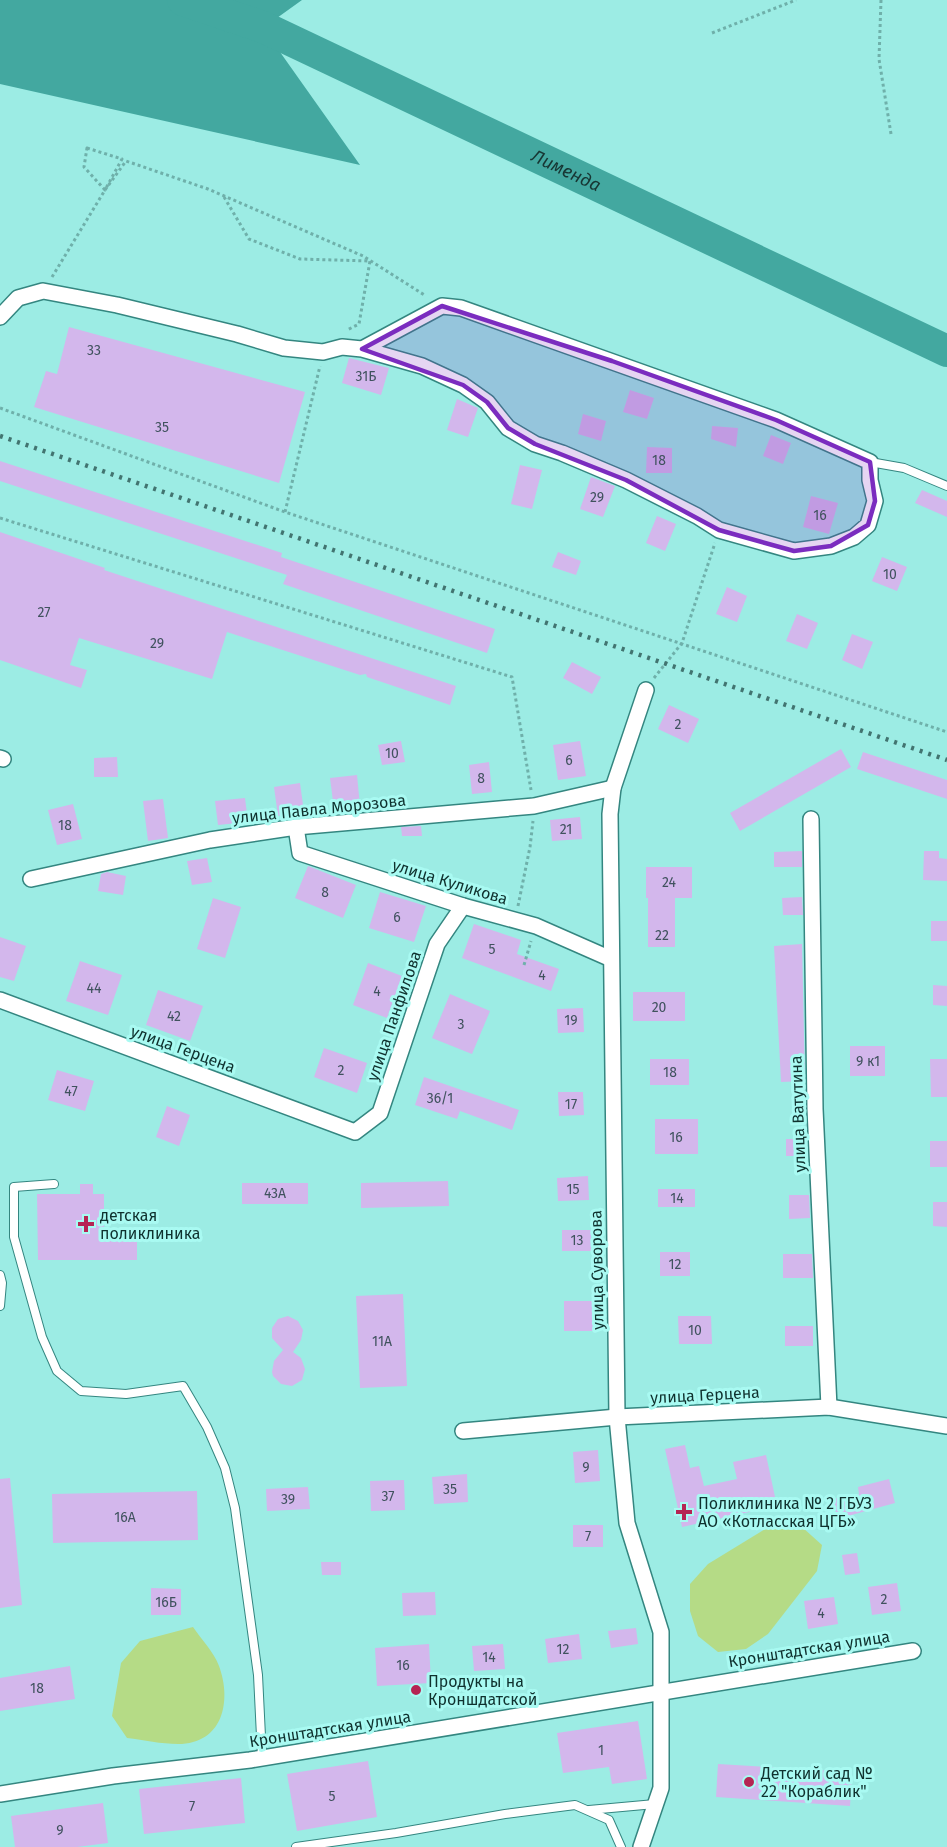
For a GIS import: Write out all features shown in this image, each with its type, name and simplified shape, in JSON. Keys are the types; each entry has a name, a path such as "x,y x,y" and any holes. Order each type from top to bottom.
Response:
{"street":[{"path":"0,317 18,298 43,291 128,308 237,334 284,348 323,352 342,347 362,349 422,366 463,385 487,402 508,428 535,444 626,480 697,516 719,530 795,551 831,546 854,537 868,525 875,501 870,480 870,462 776,420 461,308 442,306 362,349"},
{"name":"улица Суворова","path":"641,1847 661,1788 662,1632 627,1522 617,1417 610,814 613,788 646,690"},
{"name":"улица Павла Морозова","path":"31,879 210,840 296,827 534,806 613,788"},
{"name":"улица Ватутина","path":"811,819 815,1109 829,1407"},
{"name":"улица Куликова","path":"296,827 300,853 463,906 536,926 611,959"},
{"name":"улица Панфилова","path":"355,1132 380,1113 437,944 463,906"},
{"name":"улица Герцена","path":"0,1000 355,1132"},
{"name":"улица Герцена","path":"463,1431 617,1417 829,1407 947,1426"},
{"name":"Кронштадтская улица","path":"0,1794 113,1776 262,1757 913,1651"}],"lane":[{"path":"870,462 904,468 947,486"},
{"path":"54,1184 14,1187 14,1237 42,1337 57,1371 81,1391 126,1394 183,1386 207,1427 225,1468 235,1508 258,1675 262,1757"},
{"path":"0,1275 2,1283 0,1306"},
{"path":"588,1811 655,1804"},
{"path":"296,1847 575,1805 609,1820 621,1847"}],"path":[{"path":"712,33 796,0"},
{"path":"881,0 879,58 891,134"},
{"path":"43,291 105,190 122,159 87,148 84,167 105,190"},
{"path":"105,190 126,161 223,196 363,256 442,306"},
{"path":"223,196 249,239 300,259 370,261"},
{"path":"339,334 359,324 370,261"},
{"path":"285,512 323,352"},
{"path":"0,408 285,512 947,732"},
{"path":"0,518 490,670"},
{"path":"646,690 682,643 719,530"}],"highlighted area":[{"path":"442,306 612,361 776,420 870,462 875,501 868,525 831,546 794,551 719,530 626,480 535,444 508,428 487,402 463,385 362,349"}],"green space":[{"path":"780,1520 802,1527 822,1545 817,1571 768,1634 746,1649 718,1652 698,1636 690,1611 690,1584 708,1564"},
{"path":"193,1627 214,1656 223,1679 224,1706 214,1729 205,1737 193,1742 178,1744 127,1738 112,1716 121,1663 140,1641"}],"water":[{"path":"0,0 302,0 263,28 360,165 0,84"}],"building":[{"path":"69,327 305,392 279,483 34,407 46,371 57,374"},
{"path":"349,358 389,368 381,395 342,383"},
{"path":"630,390 654,398 647,419 623,412"},
{"path":"457,399 478,408 468,437 447,430"},
{"path":"583,414 606,421 601,441 578,434"},
{"path":"712,426 738,428 736,447 711,439"},
{"path":"771,435 791,443 783,464 763,456"},
{"path":"647,447 672,448 672,473 646,473"},
{"path":"0,461 282,553 281,557 495,629 487,653 283,584 287,575 0,481"},
{"path":"520,465 542,470 532,509 511,504"},
{"path":"591,477 615,486 603,517 580,509"},
{"path":"922,490 947,501 947,517 915,503"},
{"path":"811,496 838,503 829,534 803,527"},
{"path":"657,516 676,524 665,551 646,543"},
{"path":"0,532 105,568 104,570 456,686 450,705 367,677 366,674 360,675 227,632 212,679 79,638 70,665 87,670 81,688 0,660"},
{"path":"558,552 581,561 576,575 552,567"},
{"path":"882,557 907,567 897,591 872,581"},
{"path":"727,587 747,596 737,622 716,614"},
{"path":"797,614 818,623 807,649 786,641"},
{"path":"852,634 873,642 862,669 842,660"},
{"path":"572,662 601,677 592,694 563,678"},
{"path":"669,705 699,719 688,743 658,729"},
{"path":"401,741 405,762 382,765 378,745"},
{"path":"580,741 586,776 558,780 553,745"},
{"path":"841,749 851,767 740,831 730,813"},
{"path":"863,752 947,780 947,799 857,769"},
{"path":"117,757 118,777 94,777 94,758"},
{"path":"489,762 492,792 472,794 469,765"},
{"path":"357,775 360,806 334,809 330,778"},
{"path":"300,783 304,812 278,816 274,787"},
{"path":"245,798 248,822 218,825 215,801"},
{"path":"163,799 168,838 148,841 143,801"},
{"path":"73,804 82,839 57,845 48,810"},
{"path":"580,817 582,839 552,841 550,820"},
{"path":"421,826 422,836 402,836 401,827"},
{"path":"802,851 802,867 774,867 774,852"},
{"path":"924,851 939,851 939,858 947,859 947,881 923,880"},
{"path":"207,858 212,882 192,885 187,861"},
{"path":"308,866 356,885 343,918 295,898"},
{"path":"646,867 692,867 692,898 675,898 675,947 648,947"},
{"path":"107,872 126,876 123,895 98,891 101,874"},
{"path":"380,892 426,906 414,942 369,928"},
{"path":"802,897 803,915 783,915 782,898"},
{"path":"213,898 241,907 225,958 197,949"},
{"path":"931,921 947,921 947,941 931,941"},
{"path":"474,924 521,940 517,954 559,969 551,991 462,958"},
{"path":"0,937 26,946 14,981 0,977"},
{"path":"802,944 805,1081 781,1082 774,946"},
{"path":"80,961 122,975 108,1015 66,1001"},
{"path":"368,963 402,976 387,1018 353,1005"},
{"path":"933,985 947,986 947,1006 933,1005"},
{"path":"158,990 203,1006 190,1041 146,1025"},
{"path":"633,992 685,992 685,1021 633,1021"},
{"path":"450,994 490,1011 472,1054 432,1038"},
{"path":"583,1008 584,1032 558,1033 557,1009"},
{"path":"850,1046 885,1046 885,1076 850,1076"},
{"path":"324,1048 367,1063 357,1093 314,1077"},
{"path":"650,1059 689,1059 689,1085 650,1085"},
{"path":"930,1059 947,1059 947,1097 931,1097"},
{"path":"57,1070 94,1081 85,1111 48,1100"},
{"path":"424,1077 519,1110 512,1130 460,1111 457,1119 415,1105"},
{"path":"558,1092 583,1092 584,1115 559,1116"},
{"path":"167,1106 190,1115 179,1146 156,1137"},
{"path":"655,1119 698,1119 698,1154 655,1154"},
{"path":"786,1139 807,1139 807,1156 786,1156"},
{"path":"930,1141 947,1141 947,1167 930,1167"},
{"path":"588,1176 589,1200 558,1201 557,1178"},
{"path":"448,1181 449,1206 361,1208 361,1183"},
{"path":"242,1183 308,1183 308,1204 242,1204"},
{"name":"детская поликлиника","path":"80,1184 93,1184 93,1194 104,1194 104,1234 137,1234 137,1260 38,1260 37,1194 80,1194"},
{"path":"658,1189 695,1189 695,1207 658,1207"},
{"path":"789,1195 809,1195 810,1218 789,1219"},
{"path":"933,1202 947,1202 947,1227 933,1226"},
{"path":"562,1230 591,1230 591,1251 562,1251"},
{"path":"660,1252 690,1252 690,1276 660,1276"},
{"path":"783,1254 812,1254 813,1278 783,1278"},
{"path":"403,1294 407,1386 360,1388 356,1296"},
{"path":"564,1301 596,1301 596,1331 564,1331"},
{"path":"288,1316 298,1321 303,1330 301,1340 293,1352 301,1358 305,1369 302,1380 292,1386 281,1384 272,1372 274,1361 283,1350 272,1338 272,1328 278,1319"},
{"path":"678,1316 711,1316 712,1344 679,1344"},
{"path":"785,1326 813,1326 813,1346 785,1346"},
{"path":"685,1445 690,1468 699,1466 704,1486 737,1479 733,1462 766,1455 777,1506 682,1527 665,1449"},
{"path":"598,1450 600,1481 575,1483 573,1452"},
{"path":"467,1474 468,1502 434,1504 432,1477"},
{"path":"10,1478 22,1605 0,1608 0,1479"},
{"path":"889,1479 895,1503 837,1519 833,1499 859,1494 858,1487"},
{"path":"404,1480 405,1510 371,1511 370,1481"},
{"path":"308,1487 310,1509 267,1511 266,1489"},
{"path":"197,1491 198,1540 53,1543 52,1494"},
{"path":"573,1525 603,1525 603,1547 573,1547"},
{"path":"857,1553 860,1573 845,1575 842,1555"},
{"path":"321,1562 341,1562 341,1575 322,1575"},
{"path":"897,1583 901,1611 872,1615 868,1587"},
{"path":"151,1588 181,1589 181,1615 151,1615"},
{"path":"435,1592 436,1615 403,1616 402,1593"},
{"path":"834,1597 838,1624 808,1629 804,1601"},
{"path":"636,1628 638,1644 611,1648 608,1631"},
{"path":"579,1634 582,1659 548,1663 545,1639"},
{"path":"429,1644 431,1683 377,1686 375,1648"},
{"path":"503,1644 505,1669 474,1671 472,1646"},
{"path":"70,1666 75,1699 0,1711 0,1678"},
{"path":"638,1721 647,1779 612,1784 609,1767 563,1773 557,1733"},
{"path":"368,1761 377,1817 297,1831 287,1774"},
{"path":"718,1764 852,1772 850,1806 716,1797"},
{"path":"241,1778 245,1823 144,1834 139,1789"},
{"path":"103,1803 108,1843 77,1847 15,1847 11,1816"}],"waterway":[{"name":"Лименда","path":"183,0 263,27 947,351"}],"railway":[{"path":"0,436 947,760"}],"place":[{"name":"детская поликлиника","path":"86,1224"},
{"name":"Поликлиника № 2 ГБУЗ АО «Котласская ЦГБ»","path":"684,1512"},
{"name":"Продукты на Кроншдатской","path":"416,1690"},
{"name":"Детский сад № 22 \"Кораблик\"","path":"749,1782"}]}
